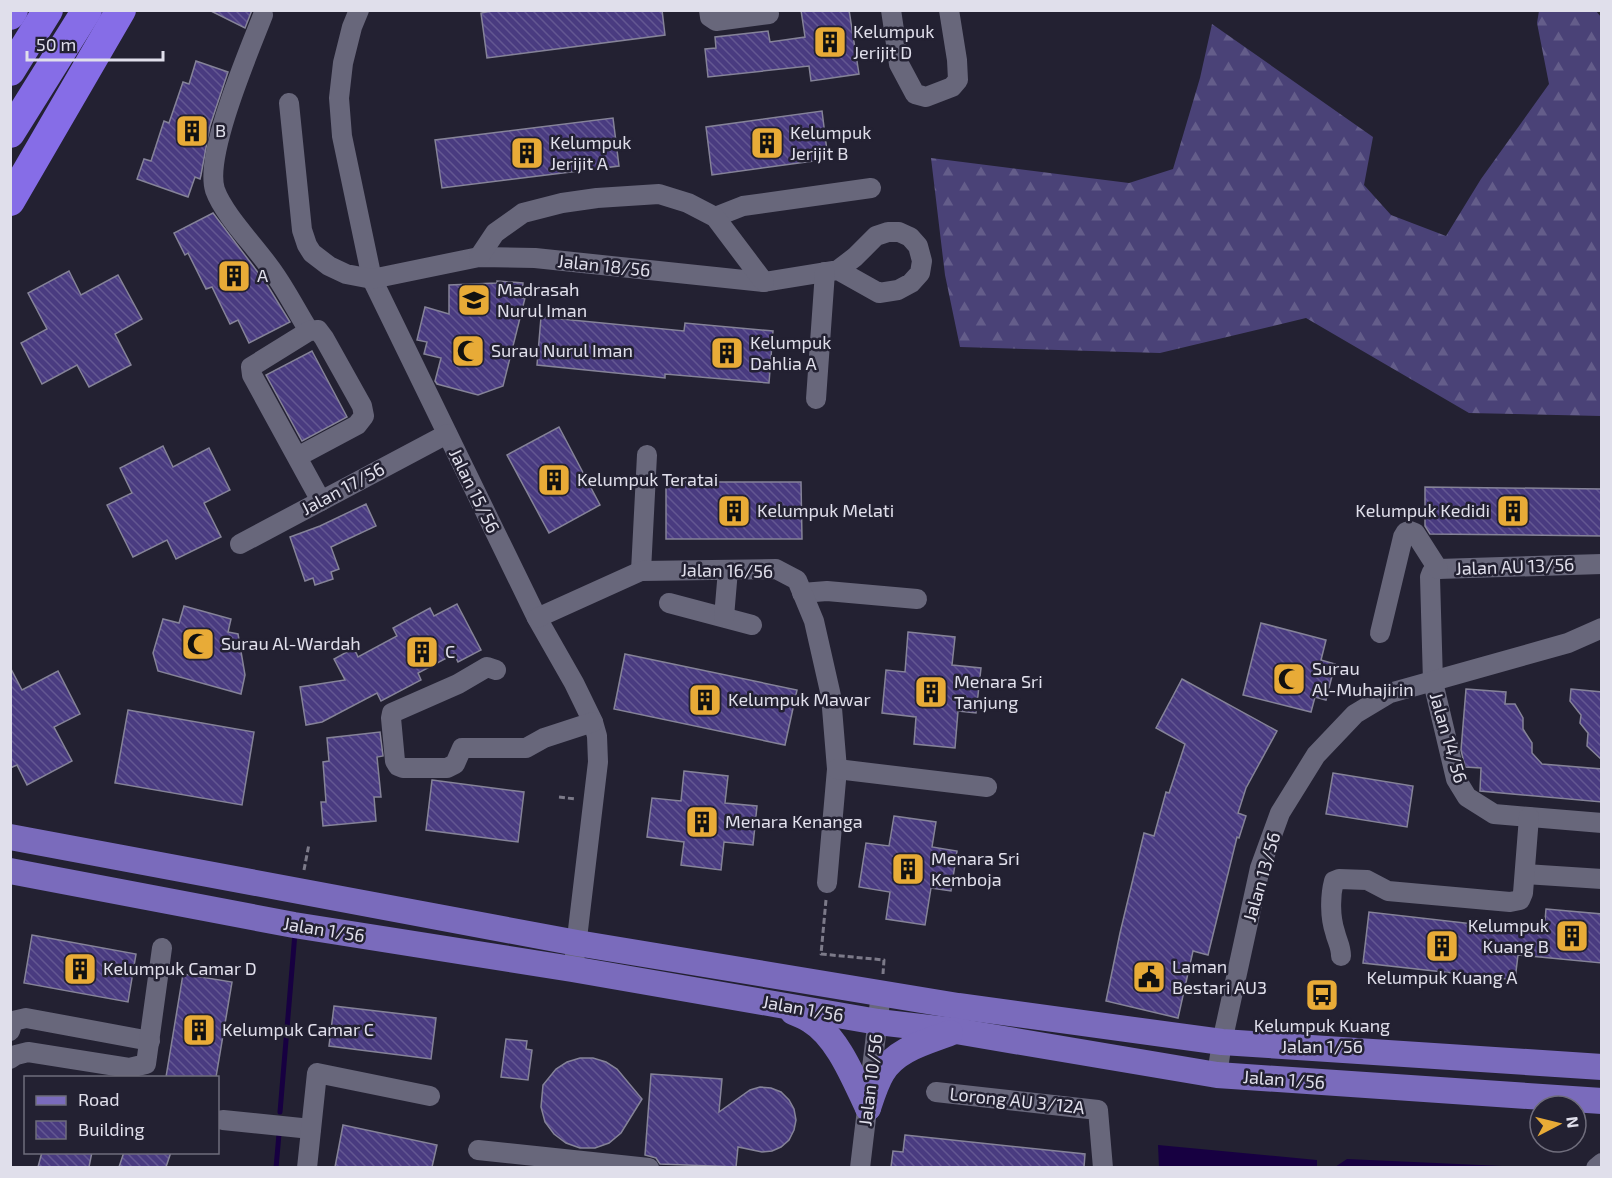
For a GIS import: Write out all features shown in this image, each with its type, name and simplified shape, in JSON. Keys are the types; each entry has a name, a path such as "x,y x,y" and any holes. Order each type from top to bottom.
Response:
{"highway":[{"path":"10,15 13,10"},
{"path":"10,71 48,10"},
{"path":"10,133 87,10"},
{"path":"10,201 121,10"}],"main road":[{"name":"Jalan 1/56","path":"10,837 577,943 881,993 1222,1042 1602,1067"},
{"name":"Jalan 1/56","path":"10,872 294,925 572,969 878,1022 956,1030 1217,1075 1602,1101"},
{"path":"772,1003 812,1020 833,1041 868,1108"},
{"path":"868,1108 882,1072 898,1055 956,1030"}],"street":[{"name":"Jalan 15/56","path":"359,10 343,63 339,99 342,136 372,279 537,618 574,683 593,722 597,736 598,762 572,969"},
{"path":"709,10 711,17 716,21 769,14"},
{"path":"891,10 898,64 915,94 926,97 952,87 958,80 949,10"},
{"path":"263,15 240,73 212,169 215,189 222,204 272,270 309,331"},
{"path":"289,103 302,230 307,245 312,253 329,266 346,274 372,279"},
{"path":"715,217 743,206 871,188"},
{"path":"479,257 495,233 524,213 561,203 659,194 688,203 715,217 764,282"},
{"name":"Jalan 18/56","path":"372,279 479,257 535,258 764,282 831,271 816,399"},
{"path":"297,457 357,425 364,416 362,406 318,330 309,331 251,367 252,375 321,501"},
{"name":"Jalan 17/56","path":"240,544 447,434"},
{"path":"641,571 647,455"},
{"path":"1380,633 1402,537 1406,532 1414,533 1438,569"},
{"name":"Jalan AU 13/56","path":"1432,682 1430,577 1432,572 1438,569 1602,564"},
{"name":"Jalan 16/56","path":"537,618 641,571 776,569 797,580 814,621 831,696 837,769 827,883"},
{"path":"724,617 728,570"},
{"path":"802,593 826,591 917,599"},
{"path":"669,603 752,625"},
{"name":"Jalan 13/56","path":"1217,1075 1222,1042 1260,868 1280,813 1316,756 1355,714 1390,693 1568,644 1602,628"},
{"path":"496,670 487,667 458,684 392,713 395,761 398,766 447,768 455,764 462,748 526,748 544,738 593,722"},
{"name":"Jalan 14/56","path":"1432,682 1456,779 1467,797 1494,814 1602,823"},
{"path":"837,769 987,787"},
{"path":"1341,956 1341,944 1334,932 1332,890 1334,881 1339,879 1366,880 1388,891 1510,902 1520,900 1523,893 1529,817"},
{"path":"1525,874 1602,879"},
{"path":"10,1059 16,1054 28,1052 129,1068 146,1064 162,948"},
{"name":"Jalan 10/56","path":"860,1167 881,993"},
{"path":"10,1031 13,1021 26,1017 150,1041"},
{"path":"307,1167 317,1074 430,1096"},
{"name":"Lorong AU 3/12A","path":"936,1092 1098,1110 1103,1167"},
{"path":"223,1120 311,1129"},
{"path":"478,1150 649,1167"},
{"path":"1596,1167 1602,1163"}],"path":[{"path":"300,891 309,844"},
{"path":"827,883 821,954 884,960 881,993"}],"green space":[{"path":"1539,11 1596,11 1601,17 1601,416 1469,413 1306,318 1160,353 960,347 945,275 931,158 1129,183 1173,169 1200,78 1212,24 1373,137 1364,185 1391,215 1446,236 1481,179 1549,84 1537,23"}],"shaded area":[{"path":"1158,1145 1317,1160 1317,1167 1159,1167"},
{"path":"1347,1159 1502,1166 1503,1167 1335,1167"}],"building":[{"path":"209,10 252,10 245,28"},
{"path":"497,10 662,10 665,35 487,58 481,13"},
{"path":"801,10 849,10 859,74 811,81 809,66 708,77 705,49 716,48 715,37 768,31 770,42 805,37"},
{"name":"B","path":"196,61 228,72 210,126 200,179 195,177 188,197 137,179 144,159 151,161 164,121 169,123 183,82 189,84"},
{"name":"Kelumpuk Jerijit B","path":"822,111 828,159 712,175 706,127"},
{"name":"Kelumpuk Jerijit A","path":"613,118 619,166 442,188 435,140"},
{"name":"A","path":"213,213 266,283 290,322 249,343 238,320 230,324 212,287 206,289 188,253 185,255 174,233"},
{"path":"69,271 81,295 118,275 142,319 115,334 131,365 89,387 77,365 42,384 21,343 47,329 28,293"},
{"path":"497,281 523,283 522,298 525,298 503,386 478,395 437,384 435,381 441,358 424,354 427,342 417,340 425,307 449,314 449,285 497,283"},
{"path":"541,317 684,331 685,323 773,331 769,383 665,374 665,378 537,365"},
{"path":"312,351 347,417 302,441 266,375"},
{"name":"Kelumpuk Teratai","path":"559,427 600,505 549,533 507,455"},
{"path":"163,446 173,467 209,448 230,490 204,503 221,537 176,559 167,540 133,557 107,505 132,493 120,468"},
{"name":"Kelumpuk Melati","path":"666,482 801,482 802,539 666,539"},
{"name":"Kelumpuk Kedidi","path":"1425,487 1602,489 1602,536 1430,534 1425,526"},
{"path":"366,504 376,526 331,547 339,569 331,572 333,579 315,585 313,578 305,581 290,537 320,526"},
{"name":"C","path":"457,604 481,650 458,662 454,654 418,673 421,680 381,701 377,693 322,722 306,725 300,687 345,680 334,659 354,648 358,657 397,636 393,628 430,608 434,616"},
{"name":"Surau Al-Wardah","path":"184,606 231,619 228,632 238,634 245,675 241,694 158,671 153,653 163,619 179,623"},
{"name":"Surau Al-Muhajirin","path":"1261,623 1326,640 1321,660 1335,664 1326,700 1315,697 1311,712 1243,695"},
{"name":"Menara Sri Tanjung","path":"908,632 955,637 952,665 981,668 976,713 958,711 955,748 914,744 916,717 882,713 886,670 905,672"},
{"name":"Kelumpuk Mawar","path":"625,654 797,690 785,745 614,709"},
{"path":"10,667 22,690 58,671 80,714 54,727 72,761 27,785 17,765 10,768"},
{"path":"1182,679 1277,731 1246,788 1238,813 1246,816 1239,838 1237,837 1208,955 1193,951 1178,1018 1106,1001 1144,833 1154,836 1166,792 1169,793 1185,744 1156,728"},
{"path":"1466,689 1506,692 1505,704 1515,704 1523,718 1523,729 1532,743 1532,753 1542,764 1602,769 1602,802 1480,791 1481,768 1465,767 1461,750"},
{"path":"1571,689 1602,692 1602,760 1587,746 1588,733 1580,723 1581,715 1570,701"},
{"path":"128,710 254,732 242,805 115,783"},
{"path":"380,732 383,756 377,757 381,797 374,797 376,821 323,826 321,802 326,802 323,762 329,761 327,738"},
{"name":"Menara Kenanga","path":"684,771 728,776 725,803 757,806 753,845 724,842 721,870 681,865 684,842 647,837 652,798 681,801"},
{"path":"1333,773 1413,786 1407,827 1326,814"},
{"path":"432,780 524,792 518,842 426,830"},
{"name":"Menara Sri Kemboja","path":"894,816 936,822 932,847 957,851 951,891 931,888 925,925 886,919 890,892 859,887 866,843 889,846"},
{"name":"Kelumpuk Kuang A","path":"1546,909 1602,914 1602,963 1518,955 1515,980 1363,963 1369,912 1544,932"},
{"name":"Kelumpuk Camar D","path":"32,935 136,954 128,1002 24,983"},
{"name":"Kelumpuk Camar C","path":"183,974 232,982 216,1076 166,1076"},
{"path":"334,1006 436,1018 431,1059 329,1046"},
{"path":"506,1039 527,1041 526,1049 532,1050 528,1080 501,1077"},
{"path":"580,1058 593,1058 617,1069 642,1099 621,1133 609,1143 595,1148 580,1148 566,1143 554,1134 545,1122 541,1107 543,1085 556,1069"},
{"path":"651,1074 722,1079 719,1112 750,1090 760,1087 771,1088 781,1092 794,1109 796,1120 794,1130 789,1140 772,1151 762,1152 738,1147 736,1167 660,1164 656,1158 645,1155"},
{"path":"343,1125 437,1145 432,1167 335,1167"},
{"path":"905,1135 1085,1154 1084,1167 891,1167 893,1151 903,1152"},
{"path":"41,1154 92,1154 89,1167 38,1167"},
{"path":"123,1154 170,1154 166,1167 119,1167"}],"waterway":[{"path":"280,1112 295,933"},
{"path":"276,1168 279,1134"}],"place":[{"name":"Kelumpuk Jerijit D","path":"830,42"},
{"name":"B","path":"192,131"},
{"name":"Kelumpuk Jerijit B","path":"767,143"},
{"name":"Kelumpuk Jerijit A","path":"527,153"},
{"name":"A","path":"234,276"},
{"name":"Madrasah Nurul Iman","path":"474,300"},
{"name":"Surau Nurul Iman","path":"468,351"},
{"name":"Kelumpuk Dahlia A","path":"727,353"},
{"name":"Kelumpuk Teratai","path":"554,480"},
{"name":"Kelumpuk Melati","path":"734,511"},
{"name":"Kelumpuk Kedidi","path":"1513,511"},
{"name":"Surau Al-Wardah","path":"198,644"},
{"name":"C","path":"422,652"},
{"name":"Surau Al-Muhajirin","path":"1289,679"},
{"name":"Menara Sri Tanjung","path":"931,692"},
{"name":"Kelumpuk Mawar","path":"705,700"},
{"name":"Menara Kenanga","path":"702,822"},
{"name":"Menara Sri Kemboja","path":"908,869"},
{"name":"Kelumpuk Kuang B","path":"1572,936"},
{"name":"Kelumpuk Kuang A","path":"1442,946"},
{"name":"Kelumpuk Camar D","path":"80,969"},
{"name":"Laman Bestari AU3","path":"1149,977"},
{"name":"Kelumpuk Kuang Jalan 1/56","path":"1322,995"},
{"name":"Kelumpuk Camar C","path":"199,1030"}]}
